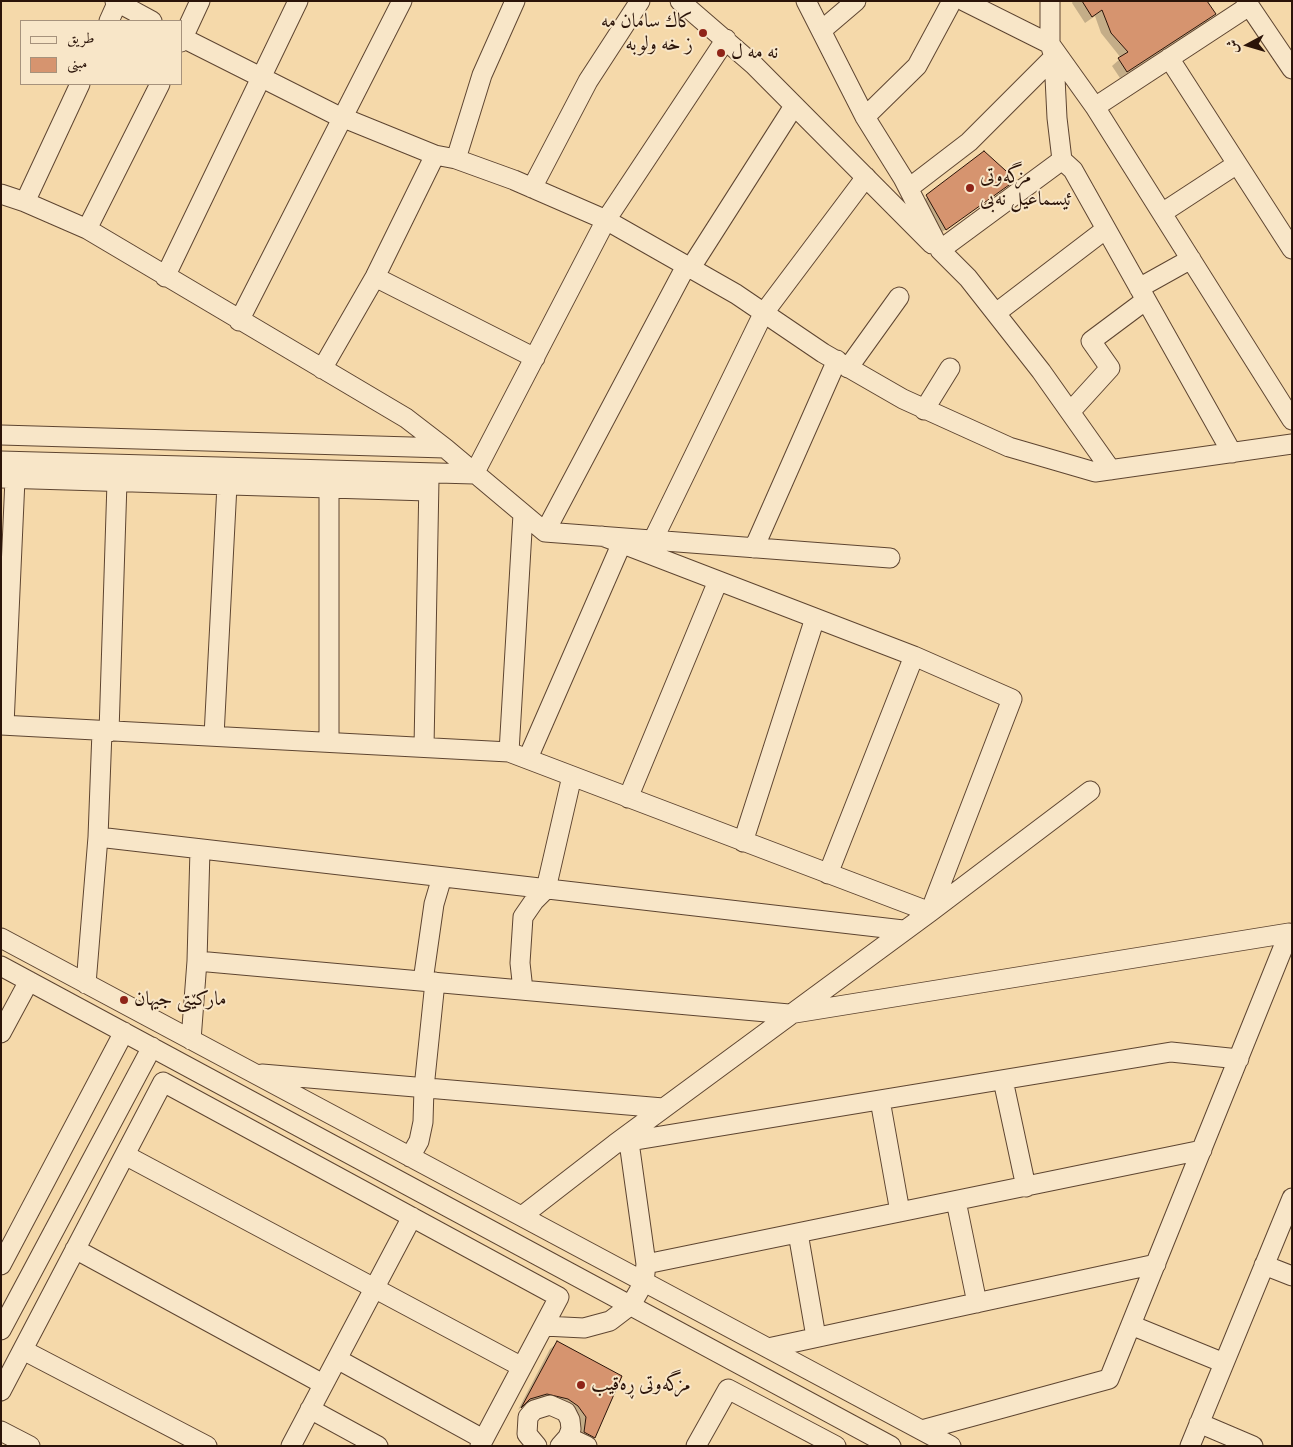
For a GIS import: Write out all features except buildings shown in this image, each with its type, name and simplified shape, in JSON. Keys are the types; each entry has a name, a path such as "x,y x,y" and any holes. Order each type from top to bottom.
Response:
{"street":[{"path":"200,1 182,39 262,76 344,118 435,155 456,159 532,188 606,220 736,294 763,314 843,364 924,410 1009,447 1095,472 1292,444"},
{"path":"165,277 298,1"},
{"path":"239,321 402,1"},
{"path":"456,159 482,75 514,1"},
{"path":"532,188 588,81 640,1"},
{"path":"680,1 726,39 968,278 1042,371 1111,470"},
{"path":"806,1 865,117 909,188 944,254"},
{"path":"822,30 856,1"},
{"path":"865,117 917,66 952,1"},
{"path":"964,1 1052,51 1095,107 1292,420"},
{"path":"1050,1 1057,118 1062,160 1073,170 1232,453"},
{"path":"108,20 117,2 150,20"},
{"path":"1095,107 1248,3 1288,63"},
{"path":"474,474 606,220 726,39"},
{"path":"1288,63 1292,40"},
{"path":"909,188 969,142 1052,51"},
{"path":"1169,58 1292,249"},
{"path":"25,202 80,85"},
{"path":"87,229 159,85"},
{"path":"545,532 688,267 794,106"},
{"path":"322,368 375,277 435,155"},
{"path":"944,254 1062,160"},
{"path":"1162,213 1237,164"},
{"path":"653,540 763,314 866,177"},
{"path":"1,194 25,202 87,229 239,321 406,418 445,448 545,532 602,536 623,541 718,581 914,656 1012,699 930,912"},
{"path":"996,313 1106,229"},
{"path":"1070,412 1110,368 1092,341 1143,294 1191,259"},
{"path":"375,277 535,358"},
{"path":"754,548 843,364 898,297"},
{"path":"924,410 950,368"},
{"path":"1,435 445,448"},
{"path":"1,461 429,482"},
{"path":"474,474 429,482 329,488 8,478 2,725 509,752 930,912"},
{"path":"86,984 106,731 117,482"},
{"path":"424,748 429,482"},
{"path":"214,736 226,485"},
{"path":"329,488 330,742"},
{"path":"509,752 523,514"},
{"path":"623,541 653,540 890,558"},
{"path":"528,758 623,541"},
{"path":"628,798 718,581"},
{"path":"743,842 814,618"},
{"path":"828,874 914,656"},
{"path":"523,990 520,963 523,917 534,901 546,889 572,776"},
{"path":"522,1216 622,1143 663,1108 930,912 1090,791"},
{"path":"98,837 903,930"},
{"path":"191,1040 197,961 200,849"},
{"path":"410,1156 420,1135 424,1088 429,982 426,944 434,904 442,877"},
{"path":"197,961 789,1014 1289,933 1109,1379 922,1430"},
{"path":"1,938 522,1216 645,1273 768,1348 951,1446"},
{"path":"1,966 892,1446"},
{"path":"1,1033 29,981"},
{"path":"1,1265 124,1032"},
{"path":"1,1330 152,1047"},
{"path":"622,1143 1171,1052 1239,1059"},
{"path":"253,1073 663,1108"},
{"path":"1003,1080 1026,1187"},
{"path":"1,1391 163,1082 560,1296 481,1442 336,1359"},
{"path":"880,1100 900,1212"},
{"path":"544,1326 584,1328 610,1321 631,1305 645,1273 622,1143"},
{"path":"645,1273 798,1233 1202,1150"},
{"path":"125,1155 522,1367"},
{"path":"1190,1446 1292,1198"},
{"path":"956,1201 977,1303"},
{"path":"290,1446 412,1216"},
{"path":"798,1233 816,1337"},
{"path":"76,1250 323,1384"},
{"path":"768,1348 1156,1264"},
{"path":"1264,1265 1292,1276"},
{"path":"1131,1325 1224,1363"},
{"path":"23,1350 207,1446"},
{"path":"696,1446 728,1389 836,1446"},
{"path":"502,1404 528,1417"},
{"path":"532,1444 526,1425 528,1417 534,1410 542,1406 558,1407 570,1420 571,1429 564,1441 587,1446"},
{"path":"310,1409 378,1446"},
{"path":"1199,1423 1253,1446"},
{"path":"1,1430 30,1446"}],"place":[{"name":"كاك سامان مه ز خه ولوبه","path":"703,33"},
{"name":"نه مه ل","path":"721,53"},
{"name":"مزگەوتی ئیسماعیل نەبی","path":"970,188"},
{"name":"مارکێتی جیهان","path":"124,1000"},
{"name":"مزگەوتی ڕەقیب","path":"581,1385"}]}
